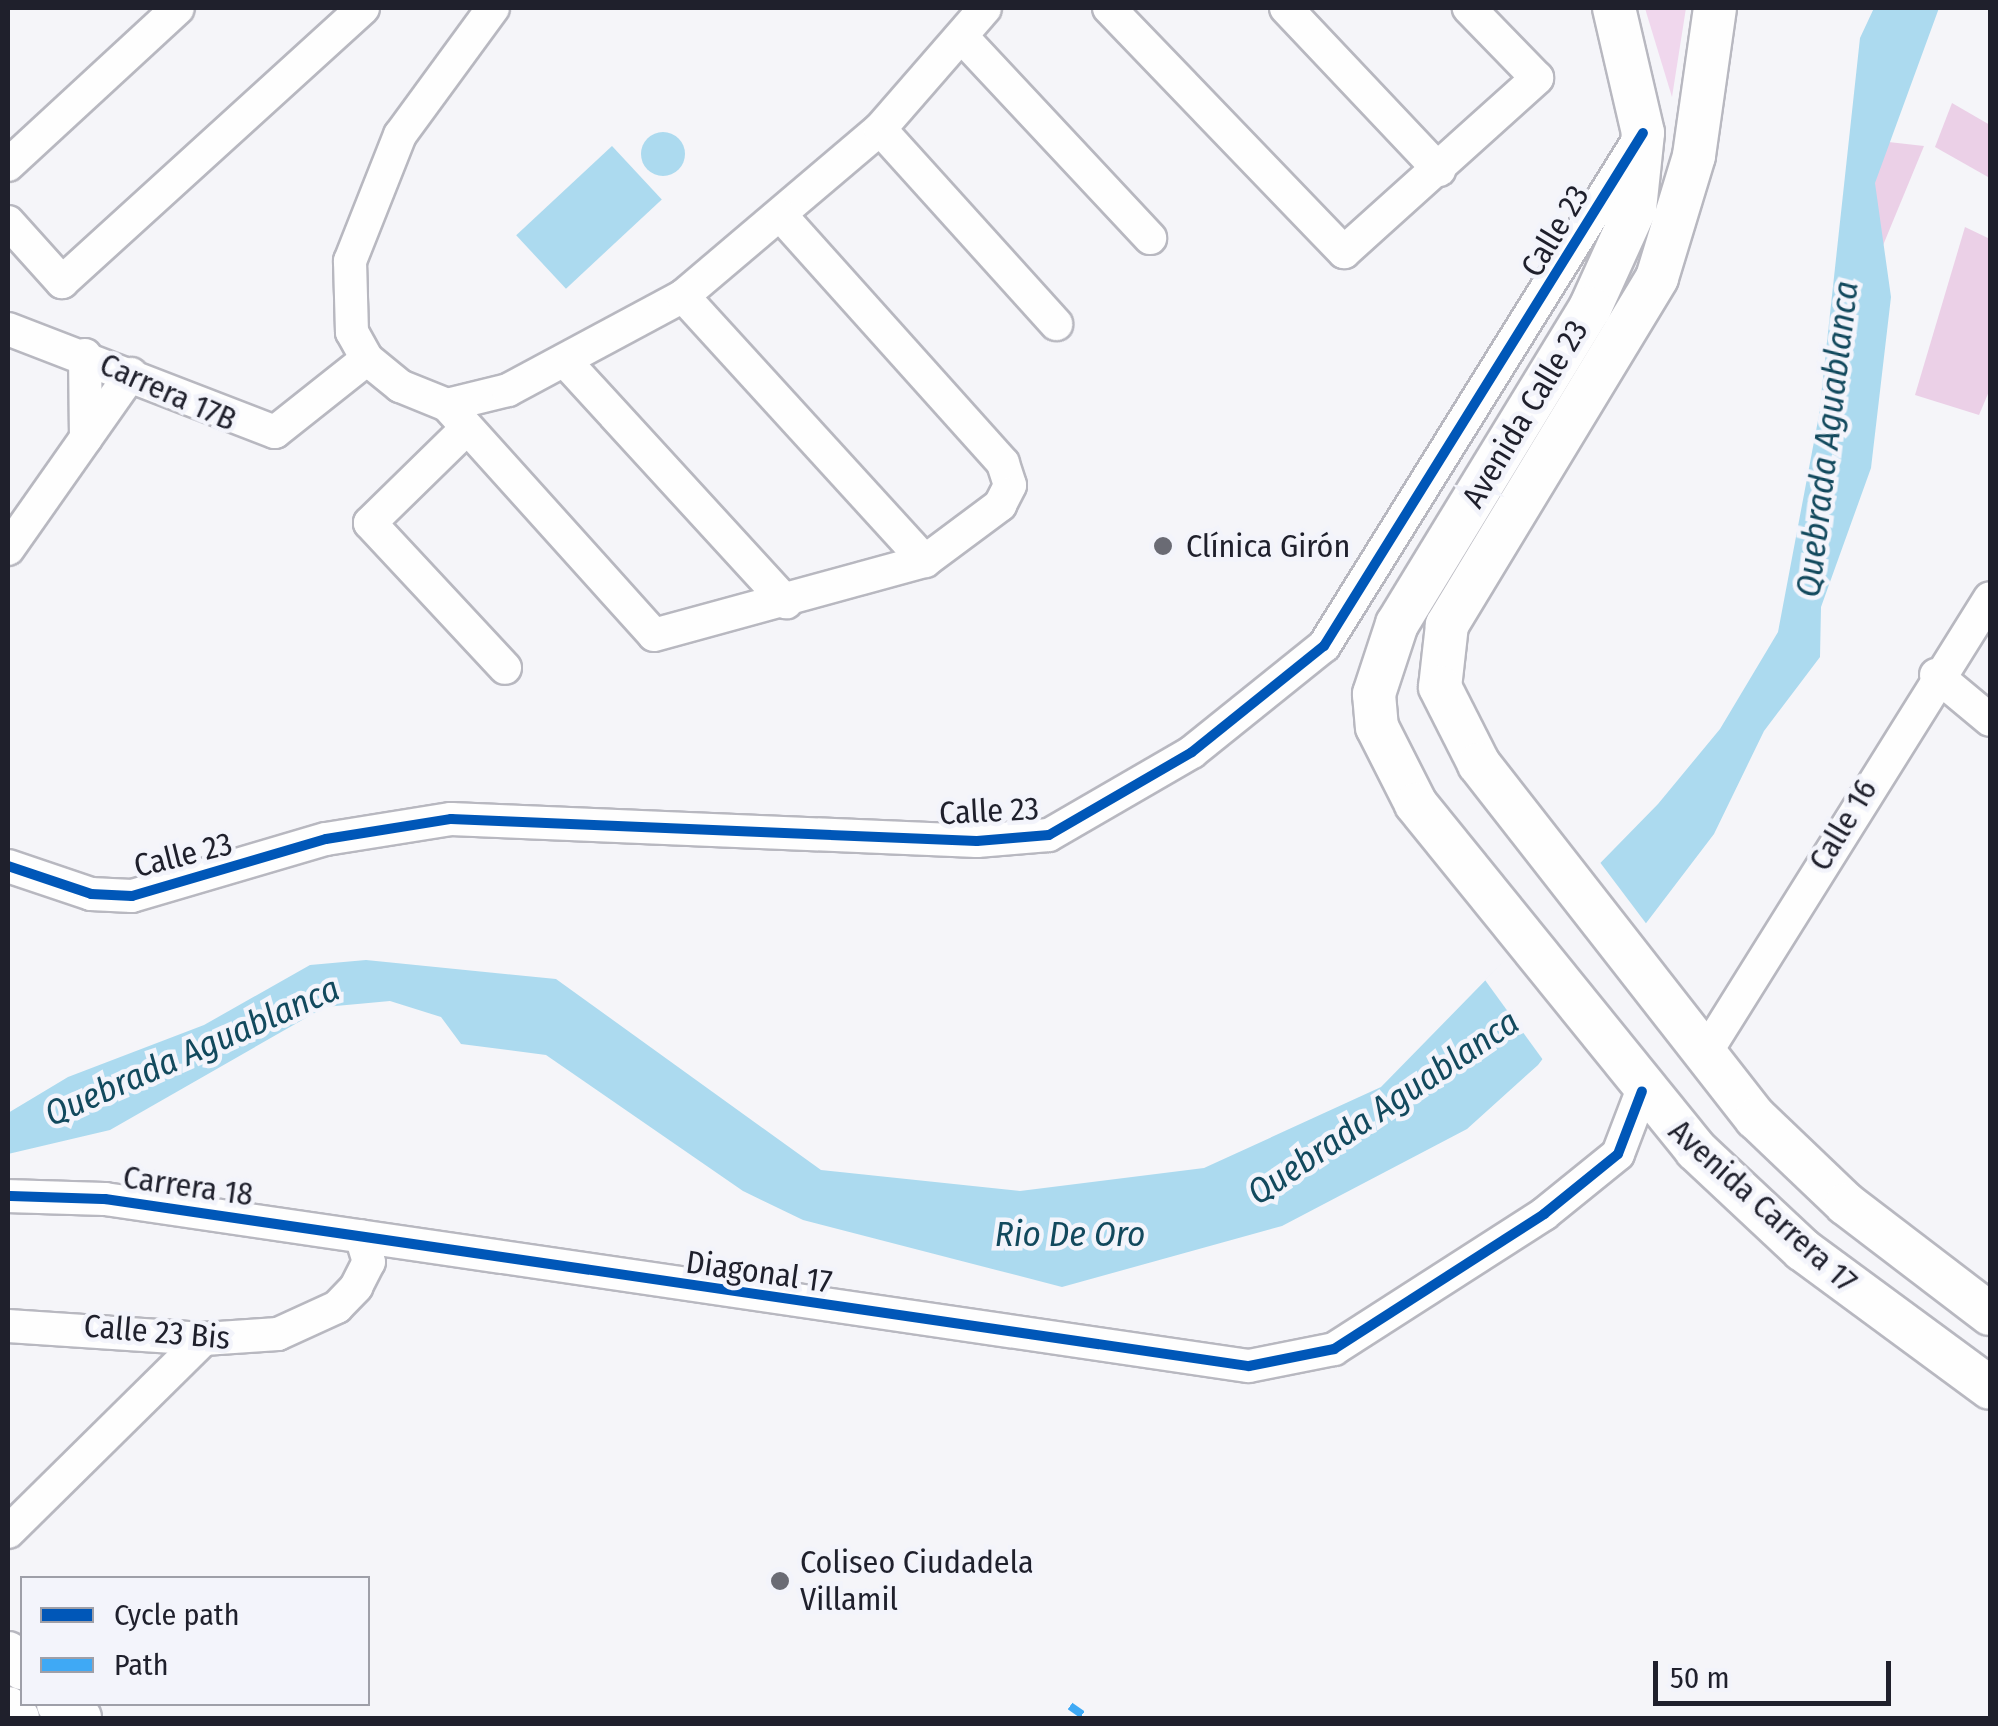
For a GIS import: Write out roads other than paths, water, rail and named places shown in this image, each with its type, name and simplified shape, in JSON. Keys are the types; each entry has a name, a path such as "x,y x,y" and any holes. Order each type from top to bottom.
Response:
{"street":[{"path":"8,165 178,8"},
{"path":"8,222 62,282 364,8"},
{"path":"493,8 400,135 360,222 346,298 367,359 400,386 456,418 654,635 925,561 1000,505 1008,473 781,216"},
{"path":"505,668 370,523 456,418 683,296 781,216 880,129 964,38 985,8"},
{"path":"1109,8 1344,252 1537,78 1469,8"},
{"path":"1286,8 1439,170"},
{"name":"Avenida Calle 23","path":"1416,804 1377,727 1380,664 1616,260 1635,210 1643,133 1614,8"},
{"name":"Avenida Calle 23","path":"1479,764 1440,687 1447,626 1658,278 1694,156 1716,8"},
{"path":"964,38 1150,238"},
{"path":"880,129 1056,324"},
{"name":"Calle 23","path":"8,866 91,894 132,896 342,835 451,819 977,841 1049,836 1192,752 1324,646 1643,133"},
{"path":"683,296 925,561"},
{"name":"Carrera 17B","path":"8,328 275,432 367,359"},
{"path":"85,355 86,438"},
{"path":"566,362 786,602"},
{"path":"8,549 131,374"},
{"name":"Calle 16","path":"1703,1057 1936,675 1990,598"},
{"path":"1936,675 1990,720"},
{"name":"Avenida Carrera 17","path":"1479,764 1703,1057 1798,1162 1990,1314"},
{"name":"Avenida Carrera 17","path":"1416,804 1628,1076 1804,1250 1990,1388"},
{"name":"Diagonal 17","path":"361,1236 1205,1363 1295,1361 1370,1329 1602,1172 1629,1136 1628,1076"},
{"name":"Carrera 18","path":"8,1196 105,1199 361,1236"},
{"name":"Calle 23 Bis","path":"8,1326 204,1340 278,1334 337,1307 368,1262 361,1236"},
{"path":"8,1532 204,1340"},
{"path":"8,1708 18,1718"}],"water":[{"name":"Rio De Oro","path":"1874,8 1939,8 1875,183 1891,297 1871,468 1821,607 1820,657 1764,731 1714,834 1538,1065 1467,1129 1282,1226 1062,1287 803,1220 743,1191 546,1055 461,1044 441,1017 390,1001 325,1007 110,1130 8,1154 8,1113 68,1077 204,1025 310,965 366,960 556,979 821,1170 1020,1191 1204,1168 1381,1087 1658,804 1720,729 1778,632 1819,415 1860,38"},
{"path":"663,132 679,138 685,154 679,170 663,176 647,170 641,154 647,138"},
{"path":"612,146 662,199 566,289 516,235"}],"place":[{"name":"Clínica Girón","path":"1163,546"},
{"name":"Coliseo Ciudadela Villamil","path":"780,1581"}],"water label":[{"name":"Quebrada Aguablanca","path":"1827,439"},
{"name":"Quebrada Aguablanca","path":"192,1051"},
{"name":"Quebrada Aguablanca","path":"1383,1107"}]}
